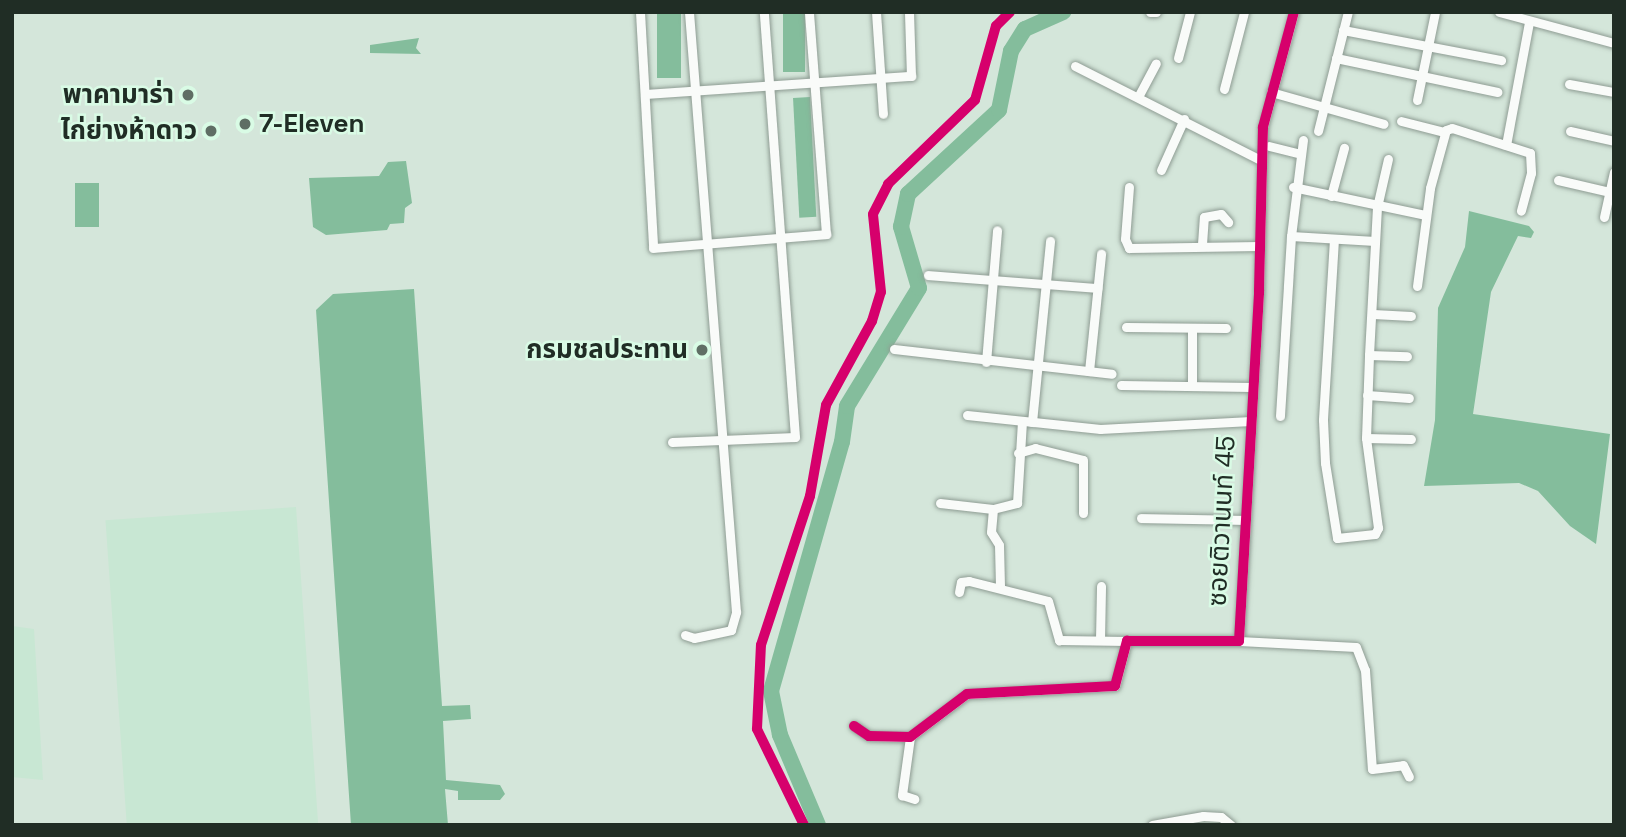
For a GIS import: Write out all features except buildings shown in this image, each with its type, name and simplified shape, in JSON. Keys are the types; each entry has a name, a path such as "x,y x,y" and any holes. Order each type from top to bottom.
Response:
{"street":[{"path":"640,12 653,248 823,235 827,230 810,12"},
{"path":"685,635 694,638 732,630 736,612 689,12"},
{"path":"672,442 794,437 764,12"},
{"path":"876,12 878,79 883,114"},
{"path":"646,94 814,85 878,79 913,72 909,12"},
{"path":"1178,58 1190,12"},
{"path":"1224,89 1244,12"},
{"name":"ซอยติวานนท์ 45","path":"1000,587 1048,601 1059,640 1239,641 1243,520 1251,421 1259,246 1260,160 1271,92 1294,12"},
{"path":"1318,131 1348,12"},
{"path":"1418,100 1435,12"},
{"path":"1499,12 1614,43"},
{"path":"1506,145 1529,22"},
{"path":"1343,30 1501,60"},
{"path":"1336,58 1497,92"},
{"path":"1138,97 1156,63"},
{"path":"1075,66 1184,119 1260,160"},
{"path":"1569,84 1614,92"},
{"path":"1271,92 1384,124"},
{"path":"1161,170 1184,119"},
{"path":"1401,121 1444,132 1452,128 1506,145 1532,157 1521,211"},
{"path":"1570,131 1614,141"},
{"path":"1417,286 1426,215 1444,132"},
{"path":"1280,416 1293,187 1303,140"},
{"path":"1269,146 1300,154"},
{"path":"1331,196 1344,148"},
{"path":"1334,239 1323,420 1325,463 1337,538 1375,534 1378,528 1366,438 1367,395 1377,207 1388,159"},
{"path":"1604,217 1612,192 1614,172"},
{"path":"1559,180 1612,192"},
{"path":"1129,187 1125,239 1129,248 1202,244 1259,246"},
{"path":"1293,187 1377,207 1426,215"},
{"path":"1202,244 1204,216 1221,215 1228,222"},
{"path":"986,362 997,230"},
{"path":"1291,236 1375,240"},
{"path":"940,503 993,509 1017,503 1018,453 1037,367 1050,241"},
{"path":"1089,371 1101,254"},
{"path":"928,275 993,277 1098,288"},
{"path":"1373,314 1411,316"},
{"path":"1126,327 1226,328"},
{"path":"1192,328 1192,386"},
{"path":"894,349 986,362 1112,374"},
{"path":"1370,355 1407,356"},
{"path":"1121,385 1251,387"},
{"path":"1367,395 1409,397"},
{"path":"967,415 1100,429 1251,421"},
{"path":"1366,438 1411,439"},
{"path":"1018,453 1035,448 1083,460 1083,513"},
{"path":"959,592 961,582 969,581 1000,587 999,545 991,531 993,509"},
{"path":"1141,518 1243,520"},
{"path":"1100,640 1101,586"},
{"path":"854,726 869,736 909,737 967,694 1115,687 1127,641"},
{"path":"1239,641 1351,645 1362,652 1372,769 1402,765 1409,777"},
{"path":"909,737 902,795 914,799"},
{"path":"1152,825 1203,816 1221,817 1231,825"}],"shaded area":[{"path":"657,12 681,12 681,78 657,78"},
{"path":"783,12 805,12 805,72 783,72"},
{"path":"419,38 416,48 421,54 370,53 370,45"},
{"path":"810,97 816,217 799,218 793,98"},
{"path":"406,161 412,203 405,208 404,223 390,224 387,230 326,235 313,227 309,178 379,176 388,162"},
{"path":"75,183 99,183 99,227 75,227"},
{"path":"1469,211 1529,226 1534,232 1531,238 1518,236 1491,292 1473,414 1610,434 1596,544 1570,526 1538,491 1519,483 1424,486 1435,420 1438,308 1465,247"},
{"path":"414,289 442,706 470,705 471,719 443,721 446,780 500,785 505,794 500,800 458,800 458,791 445,789 448,825 351,825 316,310 333,294"},
{"path":"296,507 318,825 127,825 105,520"},
{"path":"12,626 34,629 43,780 12,777"}],"waterway":[{"path":"818,825 780,735 771,691 842,442 847,406 919,288 901,227 908,194 999,110 1011,51 1025,29 1063,12"}],"cycle path":[{"path":"804,825 757,729 761,645 810,496 826,405 872,321 881,292 873,214 888,184 975,100 996,26 1010,12"},
{"path":"854,726 869,736 910,737 967,694 1115,686 1127,641 1239,641 1259,291 1263,127 1294,12"}],"place":[{"name":"พาคามาร่า","path":"188,95"},
{"name":"7-Eleven","path":"245,124"},
{"name":"ไก่ย่างห้าดาว","path":"211,131"},
{"name":"กรมชลประทาน","path":"702,350"}]}
